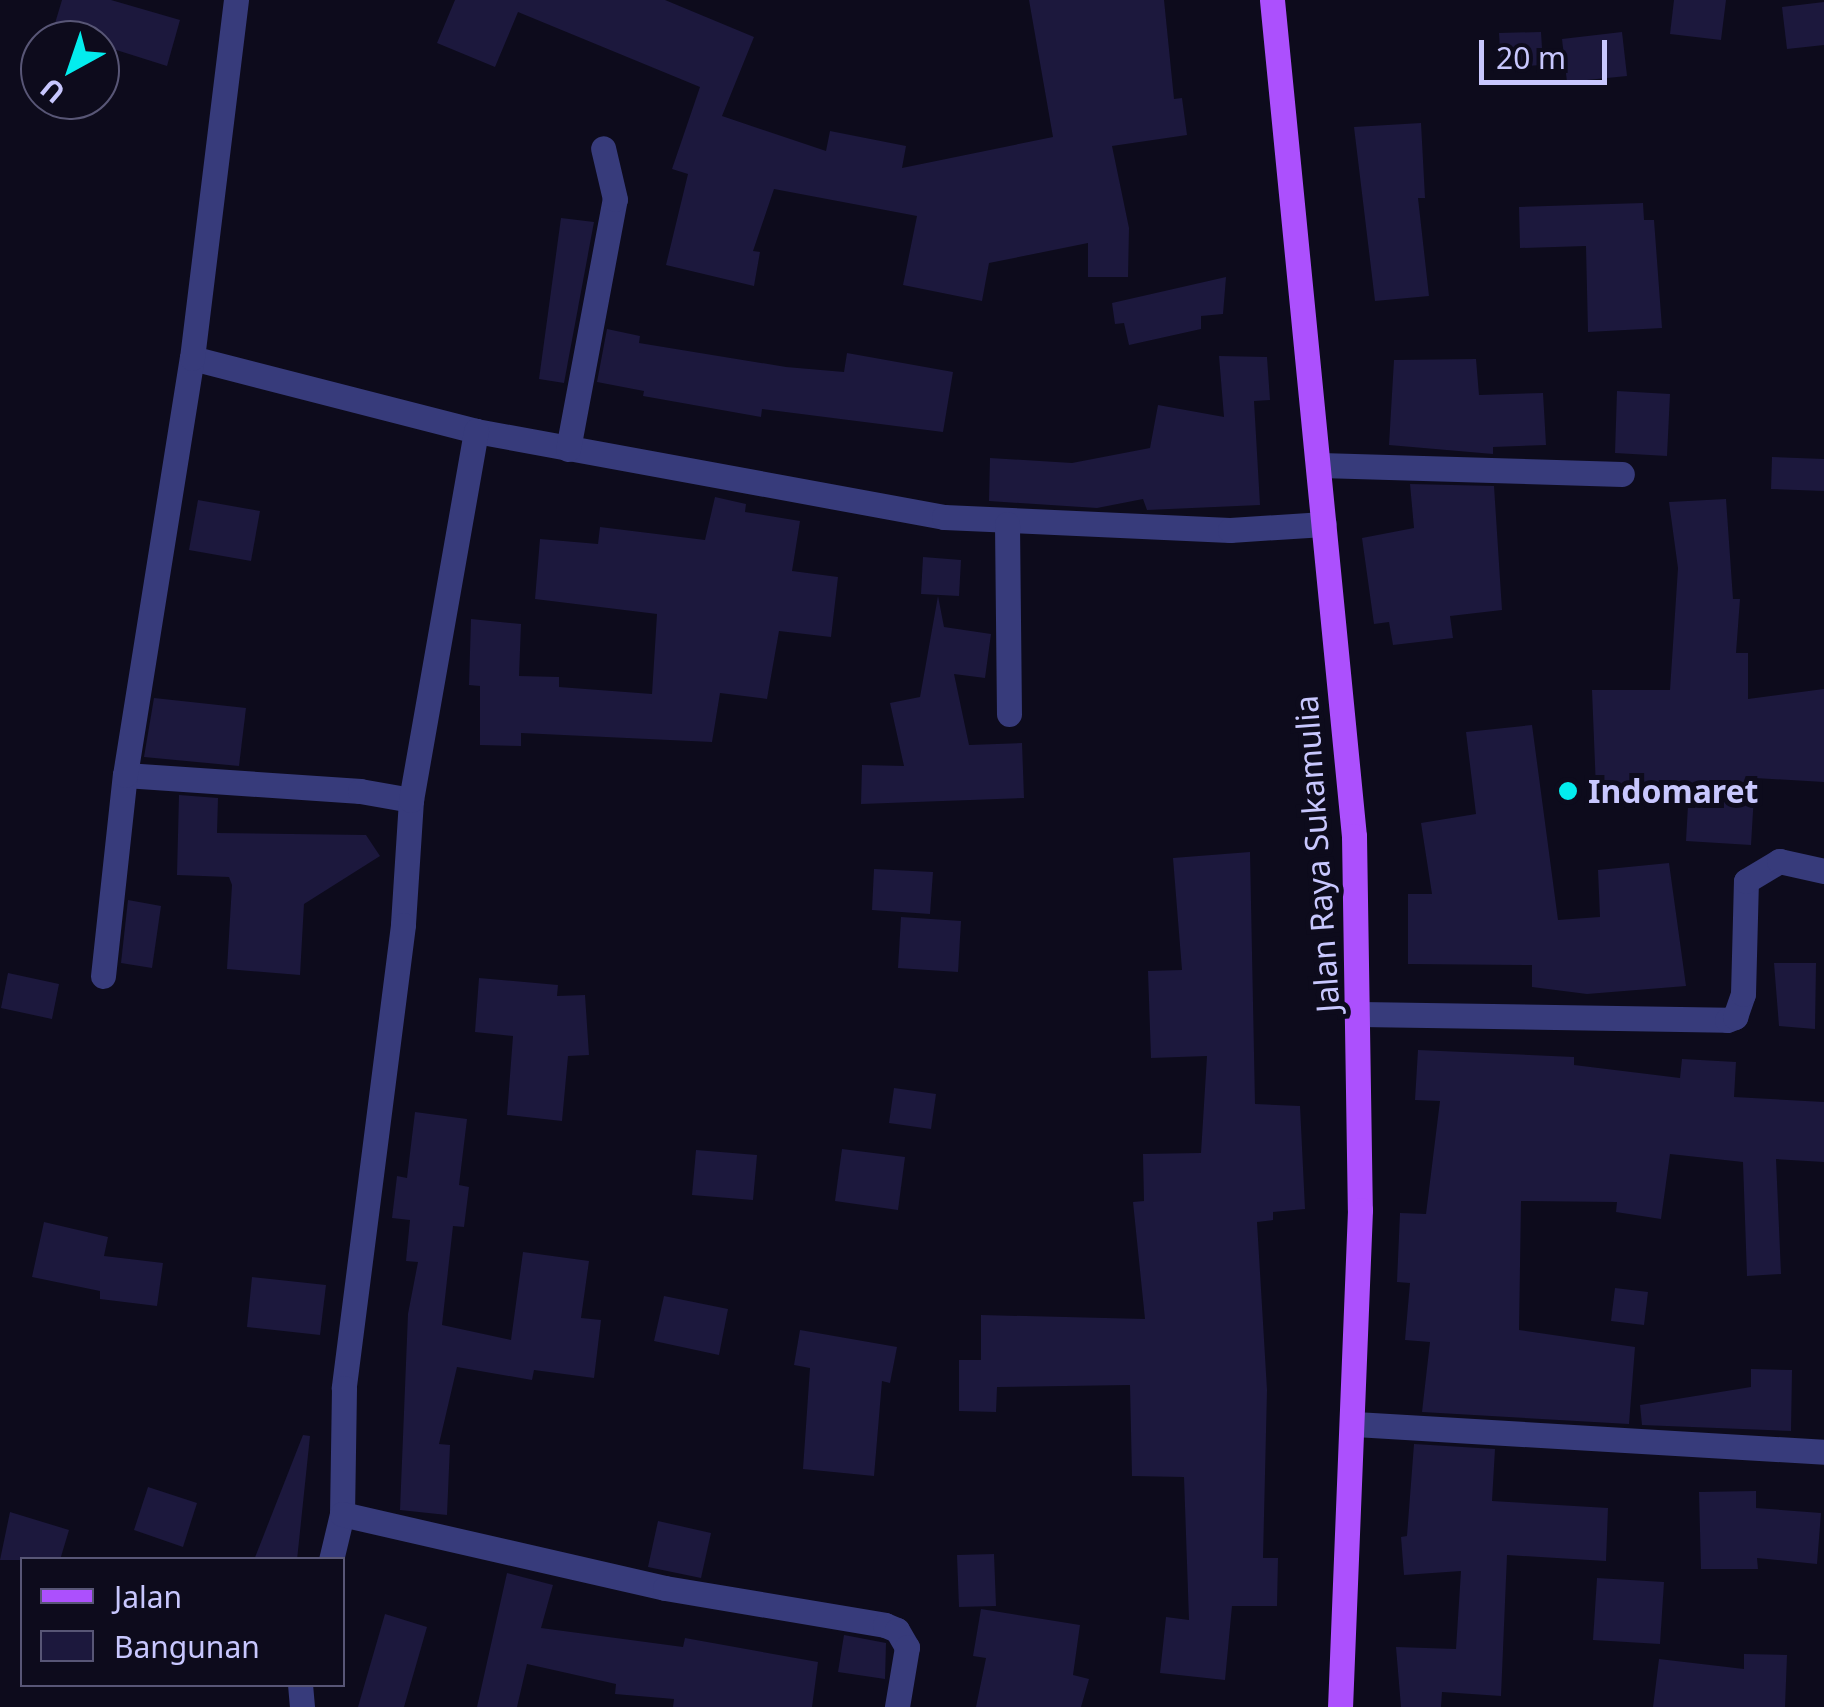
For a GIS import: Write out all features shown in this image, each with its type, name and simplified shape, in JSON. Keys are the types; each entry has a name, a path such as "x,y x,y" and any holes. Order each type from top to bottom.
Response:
{"main road":[{"name":"Jalan Raya Sukamulia","path":"1272,0 1354,836 1360,1014 1355,1424 1340,1707"}],"street":[{"path":"103,976 125,775 192,358 236,0"},
{"path":"568,449 615,199 603,148"},
{"path":"192,358 476,431 1007,524 1230,530 1324,524"},
{"path":"332,1557 342,1514 344,1388 404,925 411,800 476,431"},
{"path":"1320,465 1622,474"},
{"path":"1007,524 1009,714"},
{"path":"125,775 360,791 411,800"},
{"path":"1360,1014 1727,1020 1735,1017 1743,994 1746,881 1780,861 1824,871"},
{"path":"1355,1424 1824,1452"},
{"path":"342,1514 666,1588 884,1625 897,1630 908,1647 897,1707"}],"building":[{"path":"62,0 111,0 180,20 167,66 120,51 120,20 56,20"},
{"path":"455,0 665,0 754,37 722,116 826,151 830,131 906,146 902,168 1053,137 1029,0 1164,0 1174,99 1182,98 1187,135 1112,146 1129,228 1128,277 1088,277 1088,243 989,263 982,301 903,285 917,216 774,189 753,251 760,252 754,286 666,265 688,174 672,169 700,87 518,12 495,67 437,43"},
{"path":"1674,0 1726,0 1721,40 1670,34"},
{"path":"1824,2 1824,45 1787,49 1782,7"},
{"path":"1541,32 1543,65 1501,67 1499,33"},
{"path":"1622,32 1627,76 1567,82 1562,39"},
{"path":"1421,123 1425,198 1418,198 1429,296 1375,301 1354,127"},
{"path":"1643,203 1644,220 1654,220 1662,328 1588,332 1586,246 1520,248 1519,207"},
{"path":"561,218 594,222 564,383 539,379"},
{"path":"1226,277 1223,314 1201,316 1201,329 1129,345 1124,323 1115,324 1112,303"},
{"path":"607,329 640,336 639,343 786,367 844,372 847,353 953,372 943,432 762,409 761,417 643,396 644,391 597,382"},
{"path":"1219,356 1267,357 1270,400 1254,401 1260,505 1147,510 1143,499 1097,508 989,501 990,458 1072,463 1150,448 1158,405 1224,417"},
{"path":"1476,359 1479,395 1543,393 1546,445 1493,447 1493,454 1389,445 1394,360"},
{"path":"1617,391 1670,394 1667,456 1615,453"},
{"path":"1772,457 1824,459 1824,491 1771,489"},
{"path":"1410,484 1494,486 1502,610 1450,616 1453,638 1393,645 1389,622 1374,624 1362,538 1414,528"},
{"path":"715,497 746,504 745,512 800,521 792,571 838,577 831,637 779,631 767,699 720,693 712,742 521,733 521,746 480,745 480,686 469,685 471,619 521,624 519,676 559,677 559,687 652,694 657,614 535,599 540,539 598,544 600,527 705,540"},
{"path":"1726,499 1733,599 1740,599 1736,653 1748,653 1748,699 1824,689 1824,782 1755,778 1751,845 1686,841 1689,787 1596,789 1592,690 1670,690 1678,568 1669,502"},
{"path":"198,500 260,511 251,561 189,550"},
{"path":"923,557 961,560 959,596 921,594"},
{"path":"938,596 944,627 991,634 985,678 954,674 969,745 1022,743 1024,798 861,804 862,765 904,766 890,703 920,697"},
{"path":"154,698 246,708 239,766 144,757"},
{"path":"1532,725 1558,920 1600,917 1598,870 1669,863 1686,986 1587,994 1532,987 1532,965 1408,964 1408,894 1432,894 1421,823 1476,814 1466,732"},
{"path":"179,795 218,798 217,833 366,835 380,856 304,904 300,975 227,969 232,885 229,877 177,875"},
{"path":"1250,852 1255,1104 1300,1106 1305,1209 1273,1212 1273,1220 1257,1222 1267,1390 1263,1558 1278,1558 1277,1606 1232,1606 1225,1680 1160,1673 1166,1617 1189,1620 1184,1477 1132,1476 1130,1385 997,1387 996,1412 959,1411 959,1360 981,1360 981,1315 1145,1319 1133,1202 1144,1201 1143,1154 1201,1153 1207,1056 1151,1058 1148,971 1182,970 1173,858"},
{"path":"874,869 933,872 930,914 872,910"},
{"path":"128,900 161,906 152,968 121,963"},
{"path":"901,917 961,921 958,972 898,968"},
{"path":"1774,963 1816,963 1815,1029 1779,1026"},
{"path":"8,973 59,984 52,1019 1,1008"},
{"path":"479,978 558,985 557,996 585,995 589,1055 568,1056 562,1121 507,1115 513,1036 475,1032"},
{"path":"1418,1050 1574,1057 1574,1065 1680,1078 1682,1059 1736,1062 1734,1097 1824,1102 1824,1162 1776,1159 1781,1274 1747,1276 1743,1162 1670,1154 1661,1219 1616,1212 1617,1202 1521,1201 1519,1330 1635,1347 1629,1424 1422,1412 1430,1342 1405,1340 1410,1283 1397,1282 1400,1213 1426,1214 1440,1101 1415,1100"},
{"path":"894,1088 936,1094 931,1129 889,1123"},
{"path":"415,1112 467,1119 459,1185 469,1187 464,1227 453,1226 442,1325 511,1340 523,1252 589,1261 581,1318 601,1320 594,1378 534,1370 532,1380 457,1367 439,1444 450,1445 447,1515 400,1510 408,1314 418,1262 406,1261 410,1220 392,1218 397,1176 407,1178"},
{"path":"842,1149 905,1157 898,1210 835,1201"},
{"path":"696,1150 757,1155 753,1200 692,1195"},
{"path":"44,1222 108,1237 104,1256 163,1263 157,1306 100,1299 100,1291 32,1277"},
{"path":"252,1277 326,1285 320,1335 247,1327"},
{"path":"1615,1288 1648,1292 1644,1325 1611,1321"},
{"path":"664,1296 728,1309 719,1355 654,1341"},
{"path":"800,1330 897,1347 890,1383 882,1381 874,1476 803,1469 810,1368 794,1365"},
{"path":"1751,1369 1792,1370 1791,1431 1642,1425 1640,1405 1751,1387"},
{"path":"303,1435 310,1436 297,1557 255,1557"},
{"path":"1414,1444 1495,1449 1492,1501 1608,1508 1606,1561 1507,1555 1501,1696 1442,1692 1441,1707 1401,1707 1396,1647 1456,1649 1461,1571 1404,1575 1401,1537 1407,1536"},
{"path":"148,1487 197,1503 183,1547 134,1530"},
{"path":"1756,1491 1756,1508 1821,1513 1817,1564 1757,1558 1758,1569 1701,1569 1699,1492"},
{"path":"10,1512 69,1530 61,1557 0,1560"},
{"path":"658,1521 711,1533 701,1578 648,1567"},
{"path":"994,1554 996,1606 959,1607 957,1555"},
{"path":"507,1573 553,1585 541,1628 683,1647 685,1638 818,1662 812,1707 673,1707 674,1699 615,1694 616,1684 527,1664 517,1707 477,1707"},
{"path":"1597,1578 1664,1582 1660,1644 1593,1640"},
{"path":"981,1609 1080,1625 1073,1675 1089,1679 1081,1707 976,1707 986,1658 973,1656"},
{"path":"385,1614 427,1627 404,1707 358,1707"},
{"path":"844,1635 886,1643 885,1679 838,1672"},
{"path":"1744,1654 1787,1655 1785,1707 1653,1707 1659,1659 1744,1669"}],"place":[{"name":"Indomaret","path":"1568,791"}]}
